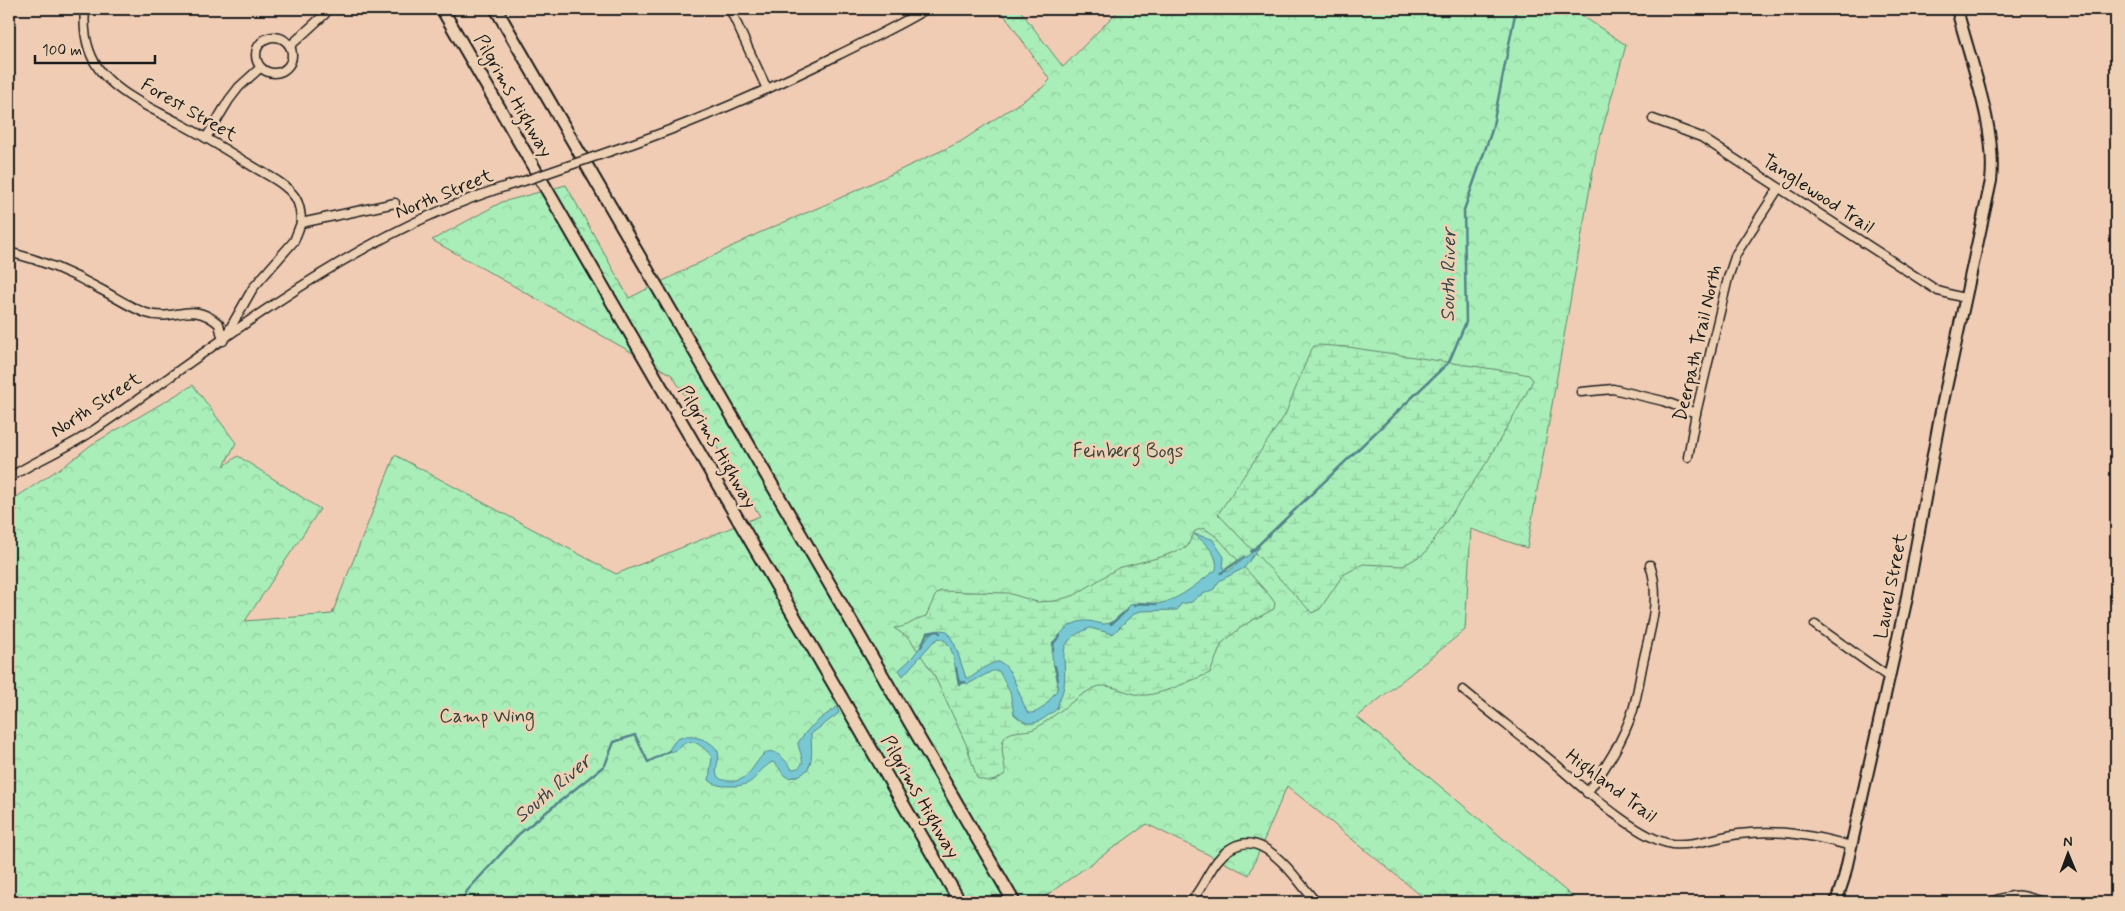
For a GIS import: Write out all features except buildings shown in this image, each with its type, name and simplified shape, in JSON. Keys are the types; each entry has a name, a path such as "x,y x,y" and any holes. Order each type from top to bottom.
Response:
{"highway":[{"name":"Pilgrims Highway","path":"442,9 960,902"},
{"name":"Pilgrims Highway","path":"496,9 1014,902"}],"main road":[{"name":"Laurel Street","path":"1836,902 1890,678 1964,298 1990,191 1992,161 1986,121 1957,9"}],"street":[{"name":"Forest Street","path":"85,9 84,28 88,48 102,73 135,99 206,138 286,188 298,204 301,223"},
{"path":"730,9 767,89"},
{"name":"North Street","path":"9,478 86,435 334,266 390,233 454,205 675,128 767,89 874,38 926,9"},
{"path":"290,46 326,14"},
{"path":"268,37 281,38 290,46 292,57 287,68 277,73 271,73 260,68 255,56 262,40 268,37"},
{"path":"206,138 239,87 260,68"},
{"name":"Tanglewood Trail","path":"1653,119 1701,137 1778,189 1938,291 1964,298"},
{"name":"Deerpath Trail North","path":"1688,457 1696,413 1728,278 1736,254 1778,189"},
{"path":"223,341 253,288 294,242 301,223 395,203"},
{"path":"9,252 34,259 71,274 144,312 158,315 186,311 200,312 219,324 223,341"},
{"path":"1582,392 1613,388 1663,401 1696,413"},
{"path":"1587,793 1618,747 1632,711 1654,610 1656,580 1650,565"},
{"path":"1815,625 1890,678"},
{"name":"Highland Trail","path":"1462,690 1587,793 1638,830 1654,839 1669,843 1696,843 1734,835 1779,832 1809,835 1851,846"},
{"path":"1190,902 1220,858 1233,848 1248,843 1264,848 1282,861 1316,902"},
{"path":"1991,902 2011,895 2044,902"}],"green space":[{"name":"Feinberg Bogs","path":"1000,9 1019,9 1063,67 1120,9 1572,9 1626,45 1596,153 1527,548 1471,529 1465,630 1357,717 1579,902 1429,902 1287,786 1249,875 1147,824 1037,902 9,902 9,502 68,463 91,445 193,385 236,443 224,466 238,456 320,509 245,621 332,614 395,455 616,574 760,516 672,375 432,240 502,202 566,185 629,298 759,233 827,204 960,142 1042,88 1050,80"},
{"path":"1314,346 1348,347 1519,373 1529,375 1533,380 1487,462 1425,553 1403,566 1363,564 1343,575 1320,609 1312,613 1218,514 1285,415 1310,352"},
{"path":"1204,528 1218,538 1270,596 1275,603 1274,609 1244,625 1222,643 1210,673 1148,695 1136,694 1106,686 1095,688 1078,697 1034,729 1007,735 1002,745 1005,774 992,781 977,778 966,744 934,675 910,639 894,628 904,626 926,616 935,596 940,591 1008,593 1037,602 1055,601 1075,595 1118,568 1161,557 1187,547 1195,531"}],"water":[{"path":"1194,534 1212,539 1224,557 1223,567 1225,572 1229,571 1260,546 1244,568 1219,581 1214,589 1197,597 1192,602 1181,604 1177,610 1140,611 1131,616 1113,634 1090,628 1070,639 1064,651 1064,686 1057,709 1041,720 1031,723 1026,722 1014,714 1010,692 999,671 992,671 968,684 960,681 949,645 939,638 933,642 903,676 899,670 911,659 931,633 940,630 947,631 955,645 966,678 970,678 993,663 1002,663 1011,675 1028,713 1033,713 1045,706 1057,690 1058,685 1052,652 1053,646 1069,626 1081,621 1107,624 1122,616 1130,605 1167,602 1189,590 1216,570 1214,554"},
{"path":"837,707 839,713 811,734 812,753 810,764 803,773 794,777 785,776 777,765 772,762 750,782 738,786 725,786 709,780 712,757 697,743 685,743 677,750 668,752 674,742 680,738 690,737 707,741 712,744 719,755 716,769 717,775 726,781 743,778 766,753 773,752 781,757 792,769 797,768 802,763 798,743 811,727"}],"waterway":[{"name":"South River","path":"1251,552 1449,362 1466,322 1464,210 1492,130 1516,9"},
{"name":"South River","path":"1221,573 1244,557"},
{"name":"South River","path":"1134,606 1138,603 1156,604"},
{"name":"South River","path":"1111,624 1127,610"},
{"name":"South River","path":"921,647 927,633 938,631 940,633"},
{"name":"South River","path":"1053,650 1053,643 1060,636"},
{"name":"South River","path":"1055,666 1058,680"},
{"name":"South River","path":"956,668 959,684 965,682"},
{"name":"South River","path":"461,902 467,891 519,834 605,765 614,742 635,735 648,762 669,751"}],"park label":[{"name":"Camp Wing","path":"487,716"}]}
